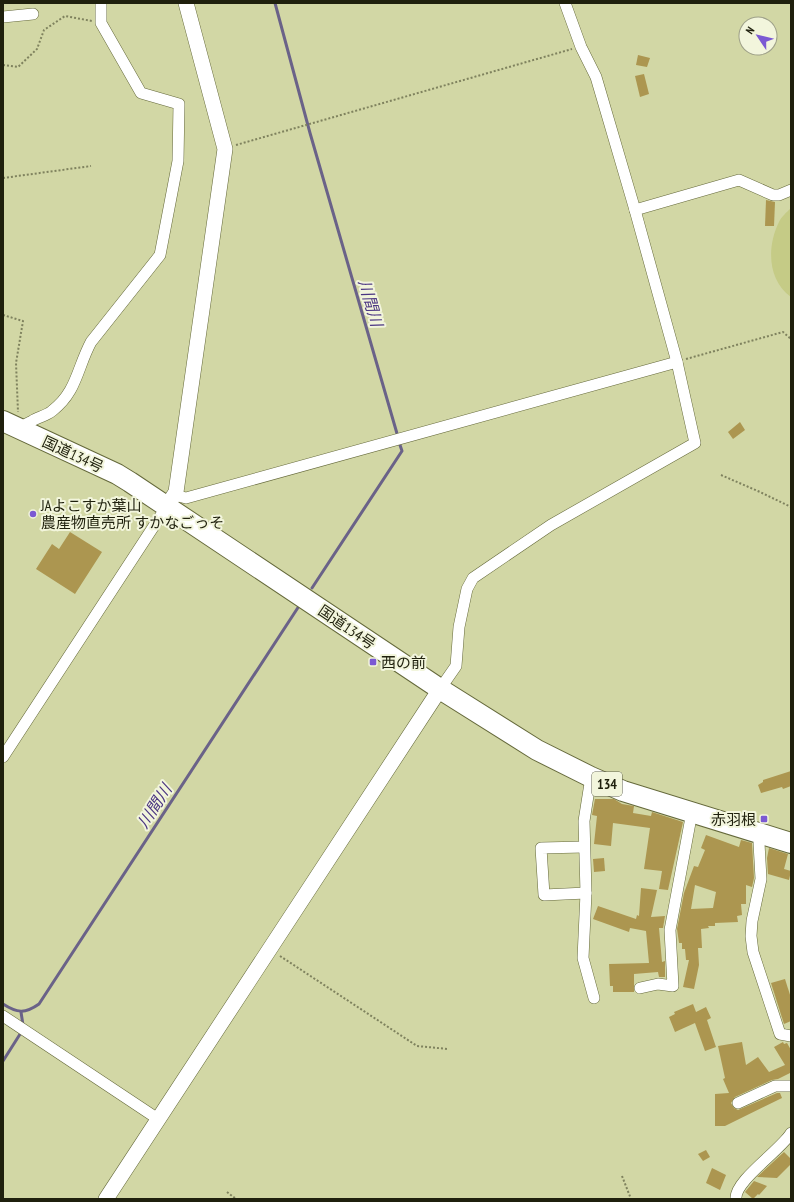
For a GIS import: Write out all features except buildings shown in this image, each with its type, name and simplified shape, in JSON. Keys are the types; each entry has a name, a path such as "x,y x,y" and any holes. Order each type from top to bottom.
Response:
{"highway":[{"name":"国道134号","path":"11,425 117,474 171,501 440,689 537,750 623,791 791,843"}],"street":[{"path":"11,425 32,420 50,413 68,395 75,383 84,355 91,342 160,255 178,161 180,104 142,93 100,23 101,3"},
{"path":"3,758 176,492 225,148 186,3"},
{"path":"106,1199 269,948 456,666 459,626 467,589 473,578 551,525 695,443 677,362 596,77 580,47 565,3"},
{"path":"3,16 33,14"},
{"path":"635,210 739,180 772,195 779,195 791,190"},
{"path":"171,501 677,362"},
{"path":"591,777 584,821 586,893 584,958 594,998"},
{"path":"640,988 658,984 673,986 670,932 692,812"},
{"path":"761,834 759,843 761,878 752,921 751,936 753,952 780,1034 791,1036"},
{"path":"584,847 542,848 544,895 586,893"},
{"path":"3,1016 158,1119"},
{"path":"738,1103 775,1086 791,1086"},
{"path":"736,1199 735,1195 746,1179 791,1133"}],"path":[{"path":"3,65 18,67 36,49 44,30 65,16 100,23"},
{"path":"225,148 580,47"},
{"path":"3,178 91,166"},
{"path":"3,315 23,321 16,363 11,425"},
{"path":"677,362 782,332 791,339"},
{"path":"721,475 791,507"},
{"path":"269,948 417,1046 448,1049"},
{"path":"622,1176 631,1199"},
{"path":"227,1192 236,1199"}],"green space":[{"path":"791,208 791,297 783,290 773,272 771,252 772,241 779,222"}],"waterway":[{"name":"川間川","path":"275,3 310,133 398,437"},
{"name":"川間川","path":"312,588 402,451 399,442"},
{"name":"川間川","path":"3,1004 17,1011 25,1011 39,1004 299,606"},
{"name":"川間川","path":"21,1012 23,1025"},
{"name":"川間川","path":"3,1061 22,1031"}],"place":[{"name":"JAよこすか葉山 農産物直売所 すかなごっそ","path":"33,514"},
{"name":"西の前","path":"373,662"},
{"name":"赤羽根","path":"764,819"}]}
